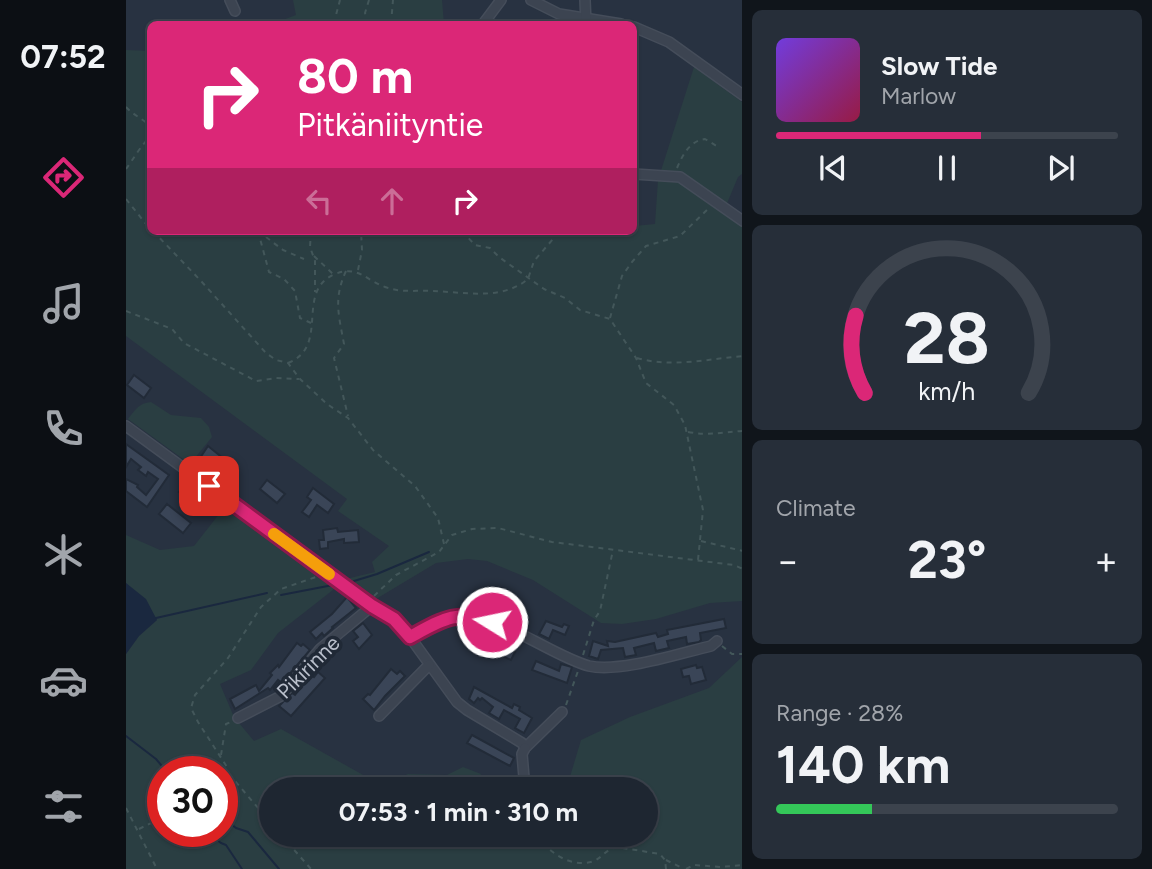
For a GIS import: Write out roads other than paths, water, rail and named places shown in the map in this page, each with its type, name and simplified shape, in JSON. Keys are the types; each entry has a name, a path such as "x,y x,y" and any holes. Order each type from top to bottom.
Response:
{"street":[{"path":"230,0 235,11"},
{"path":"485,21 501,0"},
{"path":"531,0 559,14 585,21 585,0"},
{"path":"637,28 669,42 742,94"},
{"path":"637,174 674,175 686,179 742,220"},
{"path":"126,426 394,619 410,637 449,693 467,710 522,743 525,748"},
{"name":"Pikirinne","path":"238,718 281,696 320,649 374,604"},
{"path":"410,637 438,622 467,615 492,622 581,663 618,667 711,646 717,641"},
{"path":"379,716 429,665"},
{"path":"524,777 522,754 525,748 562,712"}],"water":[{"path":"126,583 146,599 157,620 139,636 126,654"}],"waterway":[{"path":"354,581 429,552"},
{"path":"281,595 333,585"},
{"path":"156,618 267,593"},
{"path":"126,736 152,756"},
{"path":"238,829 248,832 279,869"},
{"path":"227,847 242,869"}]}
